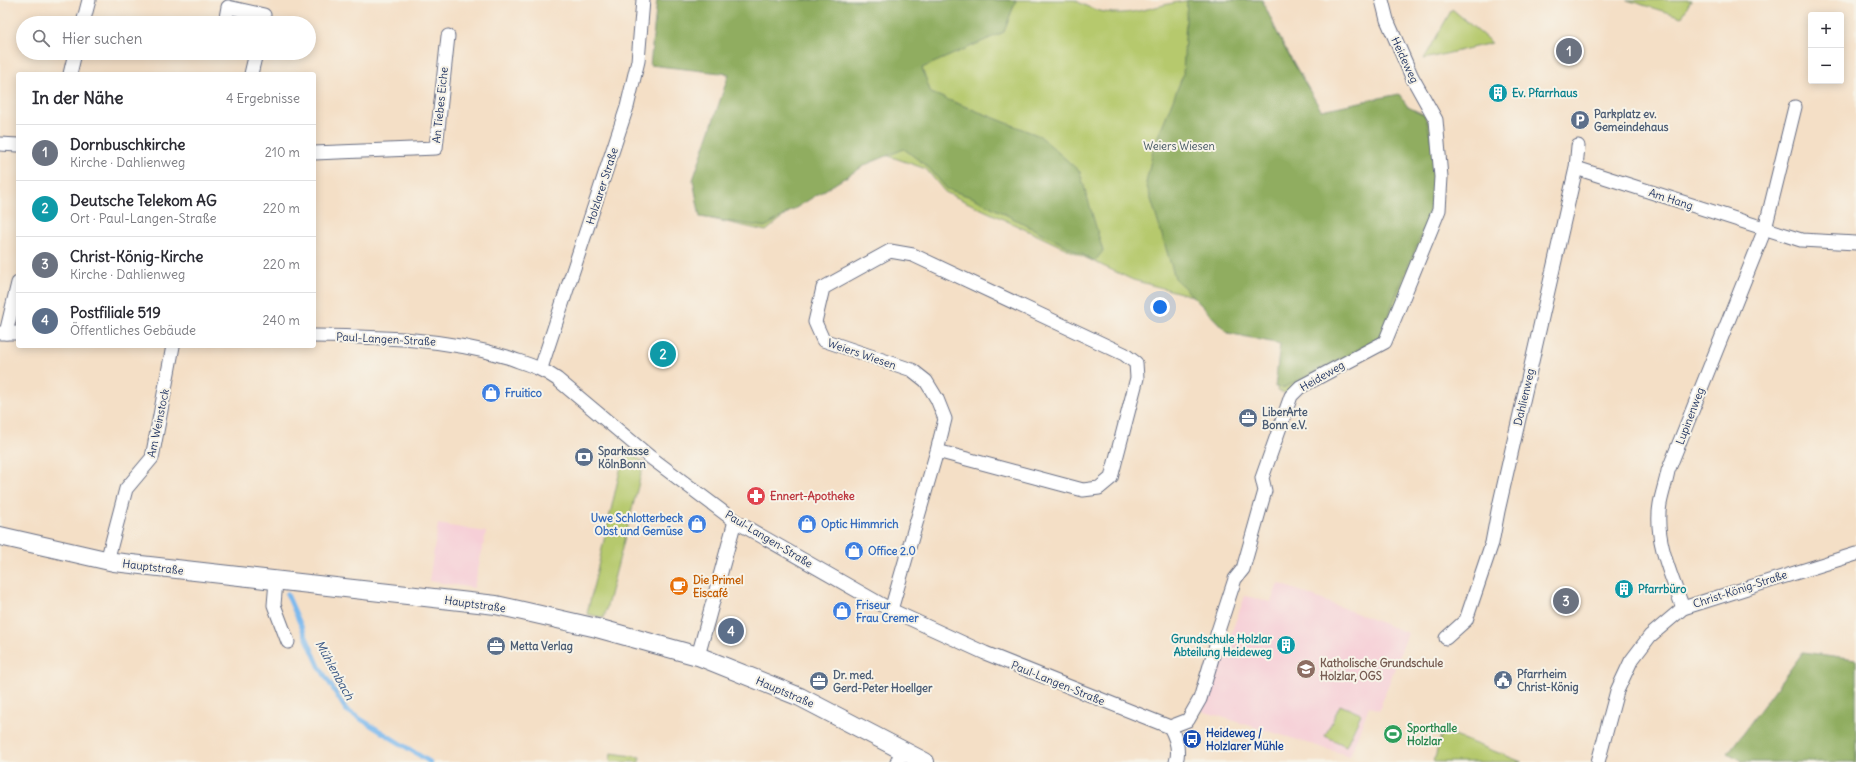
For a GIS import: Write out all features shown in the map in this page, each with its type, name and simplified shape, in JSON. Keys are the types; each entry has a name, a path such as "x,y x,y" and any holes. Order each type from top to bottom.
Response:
{"main road":[{"name":"Hauptstraße","path":"0,536 107,561 496,606 597,628 698,656 800,697 899,756 925,762"}],"street":[{"path":"85,16 89,0"},
{"name":"Holzlarer Straße","path":"541,368 627,107 638,61 643,0"},
{"name":"Heideweg","path":"1170,727 1188,720 1200,699 1235,579 1243,569 1265,491 1262,478 1291,396 1300,387 1385,342 1439,210 1441,177 1436,120 1412,77 1387,20 1382,0"},
{"path":"226,16 228,7 264,16"},
{"name":"An Tiebes Eiche","path":"316,153 436,148 448,36"},
{"path":"70,72 73,60"},
{"path":"251,72 254,60"},
{"path":"1765,229 1795,107"},
{"path":"0,144 16,145"},
{"name":"Dahlienweg","path":"1446,638 1466,620 1492,543 1576,168 1578,146"},
{"name":"Am Hang","path":"1576,168 1801,240 1856,243"},
{"name":"Lupinenweg","path":"1683,608 1663,550 1660,532 1660,504 1668,471 1765,229"},
{"name":"Weiers Wiesen","path":"891,610 945,419 937,399 926,381 912,370 823,340 815,322 823,288 890,252 913,255 1124,354 1136,363 1137,378 1111,478 1099,488 1083,490 937,451"},
{"path":"8,333 16,293"},
{"name":"Paul-Langen-Straße","path":"316,336 399,338 444,343 478,348 541,368 557,378 650,457 734,521 891,610 985,653 1170,727"},
{"name":"Am Weinstock","path":"107,561 126,490 152,458 174,348"},
{"path":"698,656 734,521"},
{"name":"Christ-König-Straße","path":"1598,762 1617,691 1631,661 1650,636 1683,608 1856,554"},
{"path":"276,581 274,606 288,642"},
{"path":"1170,727 1176,738 1178,756 1176,762"}],"shaded area":[{"path":"438,524 486,532 474,588 429,581"},
{"name":"Katholische Grundschule Holzlar, OGS","path":"1278,583 1408,633 1379,710 1369,706 1350,756 1202,711 1245,596 1271,602"}],"green space":[{"path":"657,0 1016,0 1004,32 922,68 931,93 1040,136 1080,172 1103,251 1095,261 974,198 947,189 929,168 904,149 867,164 765,227 700,217 693,180 729,74 650,65"},
{"name":"Weiers Wiesen","path":"932,0 1075,0 1091,8 1106,12 1120,13 1134,12 1194,0 1259,0 1320,111 1429,121 1435,140 1438,199 1387,333 1373,346 1286,393 1277,391 1289,347 1224,328 1229,306 1133,280 945,192 926,169 866,148 766,231 703,217 864,15"},
{"path":"1187,0 1262,0 1284,47 1321,110 1399,94 1408,107 1425,115 1437,160 1436,199 1378,339 1283,388 1275,387 1280,344 1228,333 1175,278 1146,183 1154,146 1183,75"},
{"path":"1627,0 1691,0 1682,17"},
{"path":"1452,9 1492,43 1424,59"},
{"path":"625,449 644,463 604,618 587,614"},
{"path":"1803,652 1856,659 1856,762 1743,762 1728,753"},
{"path":"1340,705 1361,714 1346,746 1325,736"},
{"path":"1442,731 1522,762 1434,762"},
{"path":"611,753 640,757 639,762 610,762"}],"waterway":[{"name":"Mühlenbach","path":"287,594 319,666 346,710 430,762"}],"place":[{"name":"Dornbuschkirche","path":"1569,51"},
{"name":"Ev. Pfarrhaus","path":"1498,93"},
{"name":"Parkplatz ev. Gemeindehaus","path":"1580,120"},
{"name":"Deutsche Telekom AG","path":"663,354"},
{"name":"Fruitico","path":"491,393"},
{"name":"LiberArte Bonn e.V.","path":"1248,418"},
{"name":"Sparkasse KölnBonn","path":"584,457"},
{"name":"Ennert-Apotheke","path":"756,496"},
{"name":"Uwe Schlotterbeck Obst und Gemüse","path":"697,524"},
{"name":"Optic Himmrich","path":"807,524"},
{"name":"Office 2.0","path":"854,551"},
{"name":"Die Primel Eiscafé","path":"679,586"},
{"name":"Pfarrbüro","path":"1624,589"},
{"name":"Christ-König-Kirche","path":"1566,601"},
{"name":"Friseur Frau Cremer","path":"842,611"},
{"name":"Postfiliale 519","path":"731,631"},
{"name":"Grundschule Holzlar Abteilung Heideweg","path":"1286,645"},
{"name":"Metta Verlag","path":"496,646"},
{"name":"Katholische Grundschule Holzlar, OGS","path":"1306,669"},
{"name":"Pfarrheim Christ-König","path":"1503,680"},
{"name":"Dr. med. Gerd-Peter Hoellger","path":"819,681"},
{"name":"Sporthalle Holzlar","path":"1393,734"},
{"name":"Heideweg / Holzlarer Mühle","path":"1192,739"}]}
